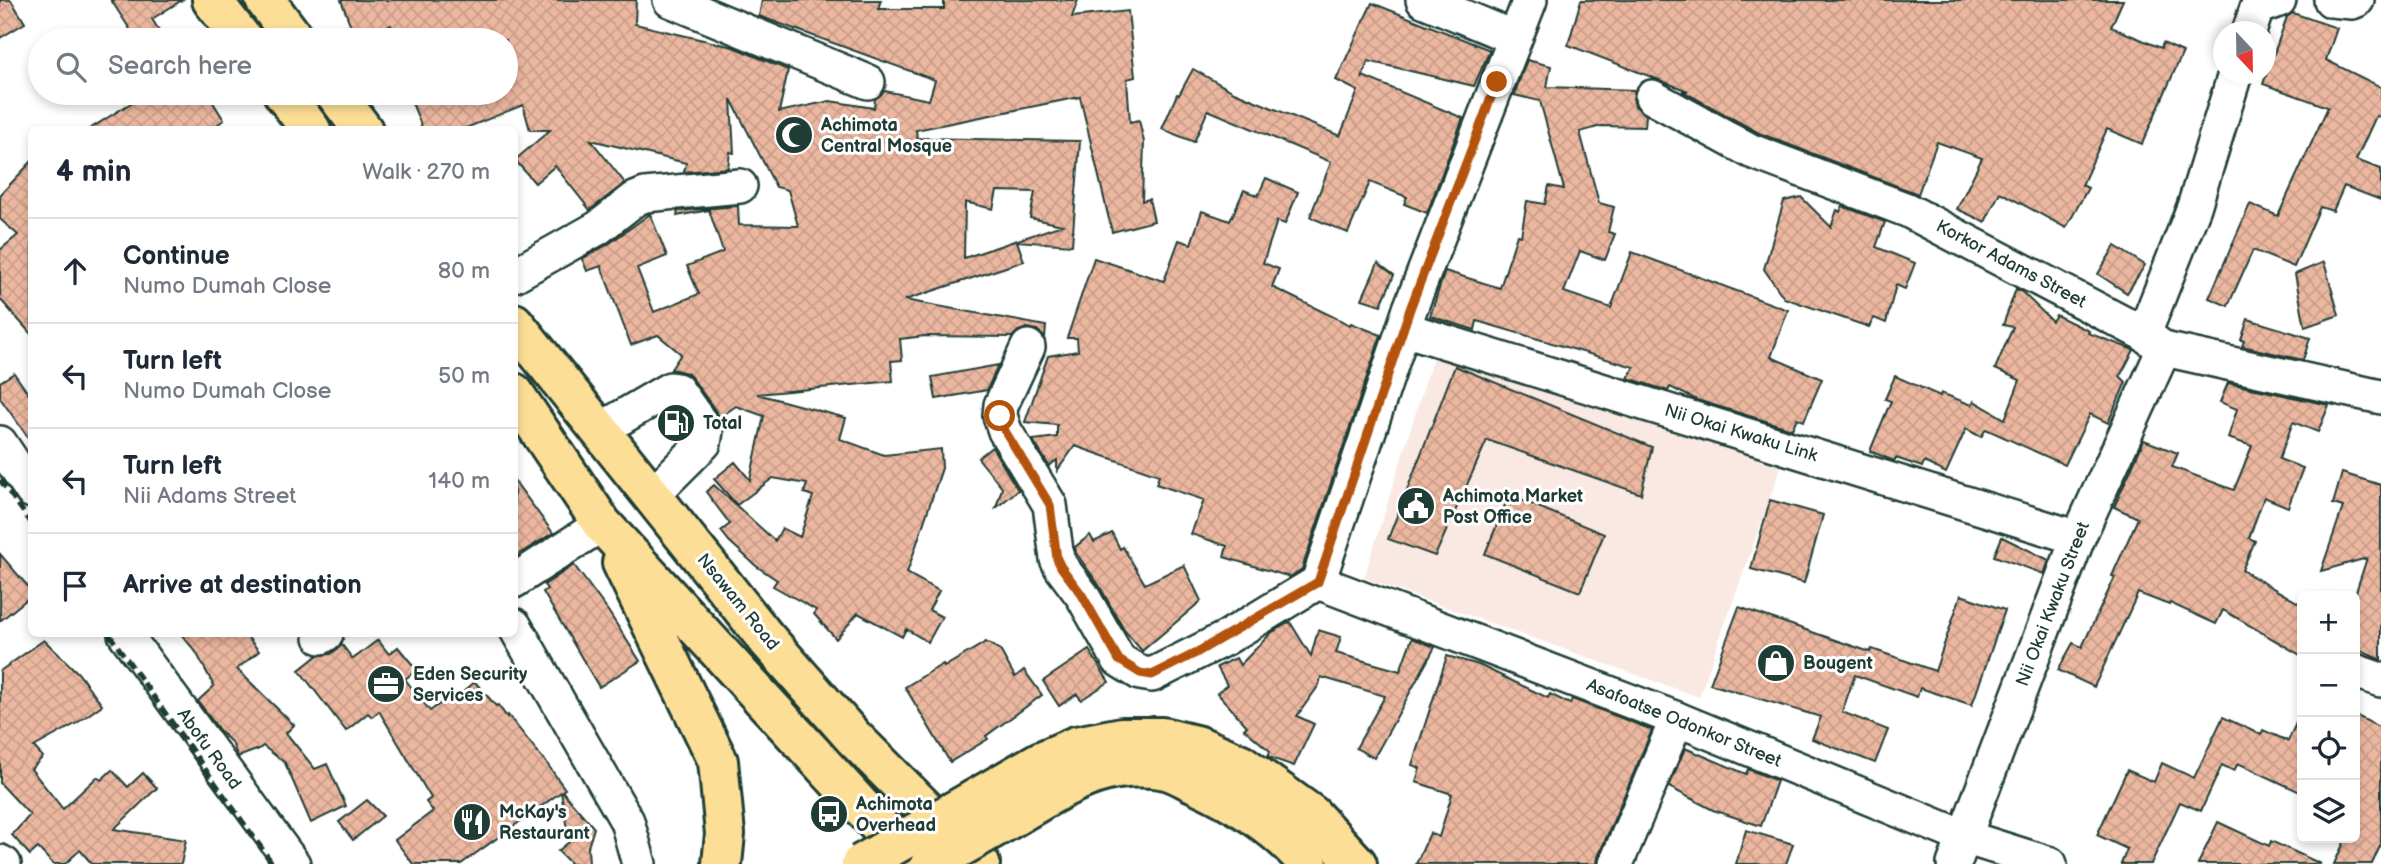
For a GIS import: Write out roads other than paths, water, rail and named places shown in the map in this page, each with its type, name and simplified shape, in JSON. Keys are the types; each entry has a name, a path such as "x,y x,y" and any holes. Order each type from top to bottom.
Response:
{"main road":[{"path":"212,0 234,28"},
{"path":"265,0 286,28"},
{"path":"292,105 308,126"},
{"path":"344,105 360,126"},
{"name":"Nsawam Road","path":"518,328 765,637 853,737 980,864"},
{"path":"518,399 603,524 914,864"},
{"path":"603,524 718,761 725,834 722,864"},
{"path":"931,864 1039,762 1076,746 1122,737 1162,737 1199,746 1241,764 1312,815 1357,864"},
{"path":"861,864 988,811 1109,771 1145,768 1167,770 1228,798 1284,838 1308,864"}],"street":[{"path":"670,0 868,82"},
{"path":"1423,0 1515,38"},
{"path":"1028,346 1001,405 1000,416 1005,431 1050,505 1057,559 1082,595 1119,660 1140,673 1152,675 1226,638 1318,582 1404,329 1530,0"},
{"path":"2253,21 2257,8 2279,0"},
{"path":"2331,0 2357,0"},
{"name":"Nii Okai Kwaku Street","path":"1959,850 2154,342 2232,84"},
{"name":"Korkor Adams Street","path":"1652,97 1751,151 1907,209 2154,342 2381,397"},
{"path":"518,273 598,228 635,199 645,195 740,186"},
{"name":"Nii Okai Kwaku Link","path":"1404,329 2078,538"},
{"path":"600,430 670,389 677,390 706,431 704,443 652,495"},
{"path":"0,443 28,485"},
{"path":"518,577 603,524"},
{"name":"Asafoatse Odonkor Street","path":"1318,582 1677,719 1959,850 2050,864"},
{"path":"518,632 627,821 639,864"},
{"name":"Abofu Road","path":"127,637 293,864"},
{"path":"2360,673 2381,680"},
{"path":"1616,864 1677,719"}],"railway":[{"path":"0,480 28,518"},
{"path":"111,637 273,864"}],"place":[{"name":"Achimota Central Mosque","path":"794,135"},
{"name":"Total","path":"676,423"},
{"name":"Achimota Market Post Office","path":"1416,506"},
{"name":"Bougent","path":"1776,663"},
{"name":"Eden Security Services","path":"386,684"},
{"name":"Achimota Overhead","path":"829,814"},
{"name":"McKay's Restaurant","path":"472,822"}]}
